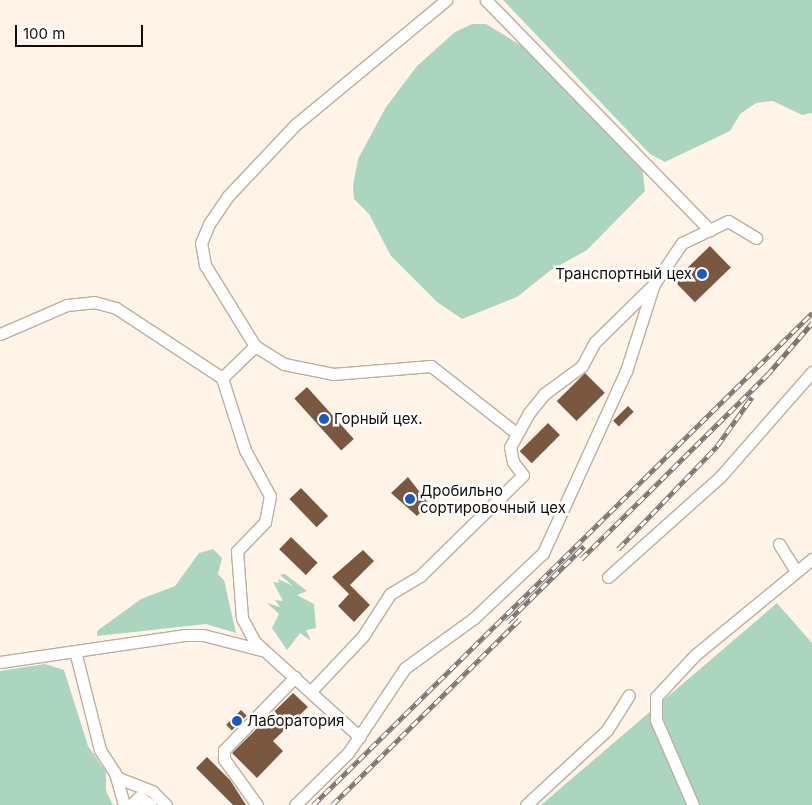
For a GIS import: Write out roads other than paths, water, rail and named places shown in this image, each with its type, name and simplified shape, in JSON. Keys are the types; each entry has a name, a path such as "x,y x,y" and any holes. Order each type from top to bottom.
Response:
{"lane":[{"path":"446,0 295,124 228,196 209,224 201,243 205,265 255,346 284,364 333,374 431,366 516,434"},
{"path":"486,0 710,230"},
{"path":"311,691 363,636 390,594 420,576 523,475 511,454 516,434 536,403 582,366 602,335 654,284 682,243 728,222 756,238"},
{"path":"295,805 360,737 405,668 474,618 543,553 626,371 654,284"},
{"path":"0,334 67,305 94,302 116,308 222,378 245,450 270,496 265,522 239,544 235,560 242,618 264,650 360,737"},
{"path":"222,378 255,346"},
{"path":"608,577 720,477 812,372"},
{"path":"780,544 795,570"},
{"path":"693,805 656,720 656,697 695,655 795,570 812,558"},
{"path":"0,662 203,635 264,650"},
{"path":"75,651 94,734 115,774 124,805"},
{"path":"258,805 224,759 224,750 295,677"},
{"path":"526,805 607,730 629,695"},
{"path":"115,774 152,791 166,805"},
{"path":"131,805 139,797 151,805"}],"railway":[{"path":"313,805 812,313"},
{"path":"581,559 767,375 812,323"},
{"path":"618,549 717,446 752,397"},
{"path":"507,622 584,546"},
{"path":"332,805 520,619"}],"place":[{"name":"Транспортный цех","path":"702,274"},
{"name":"Горный цех.","path":"324,419"},
{"name":"Дробильно сортировочный цех","path":"410,499"},
{"name":"Лаборатория","path":"237,721"}]}
